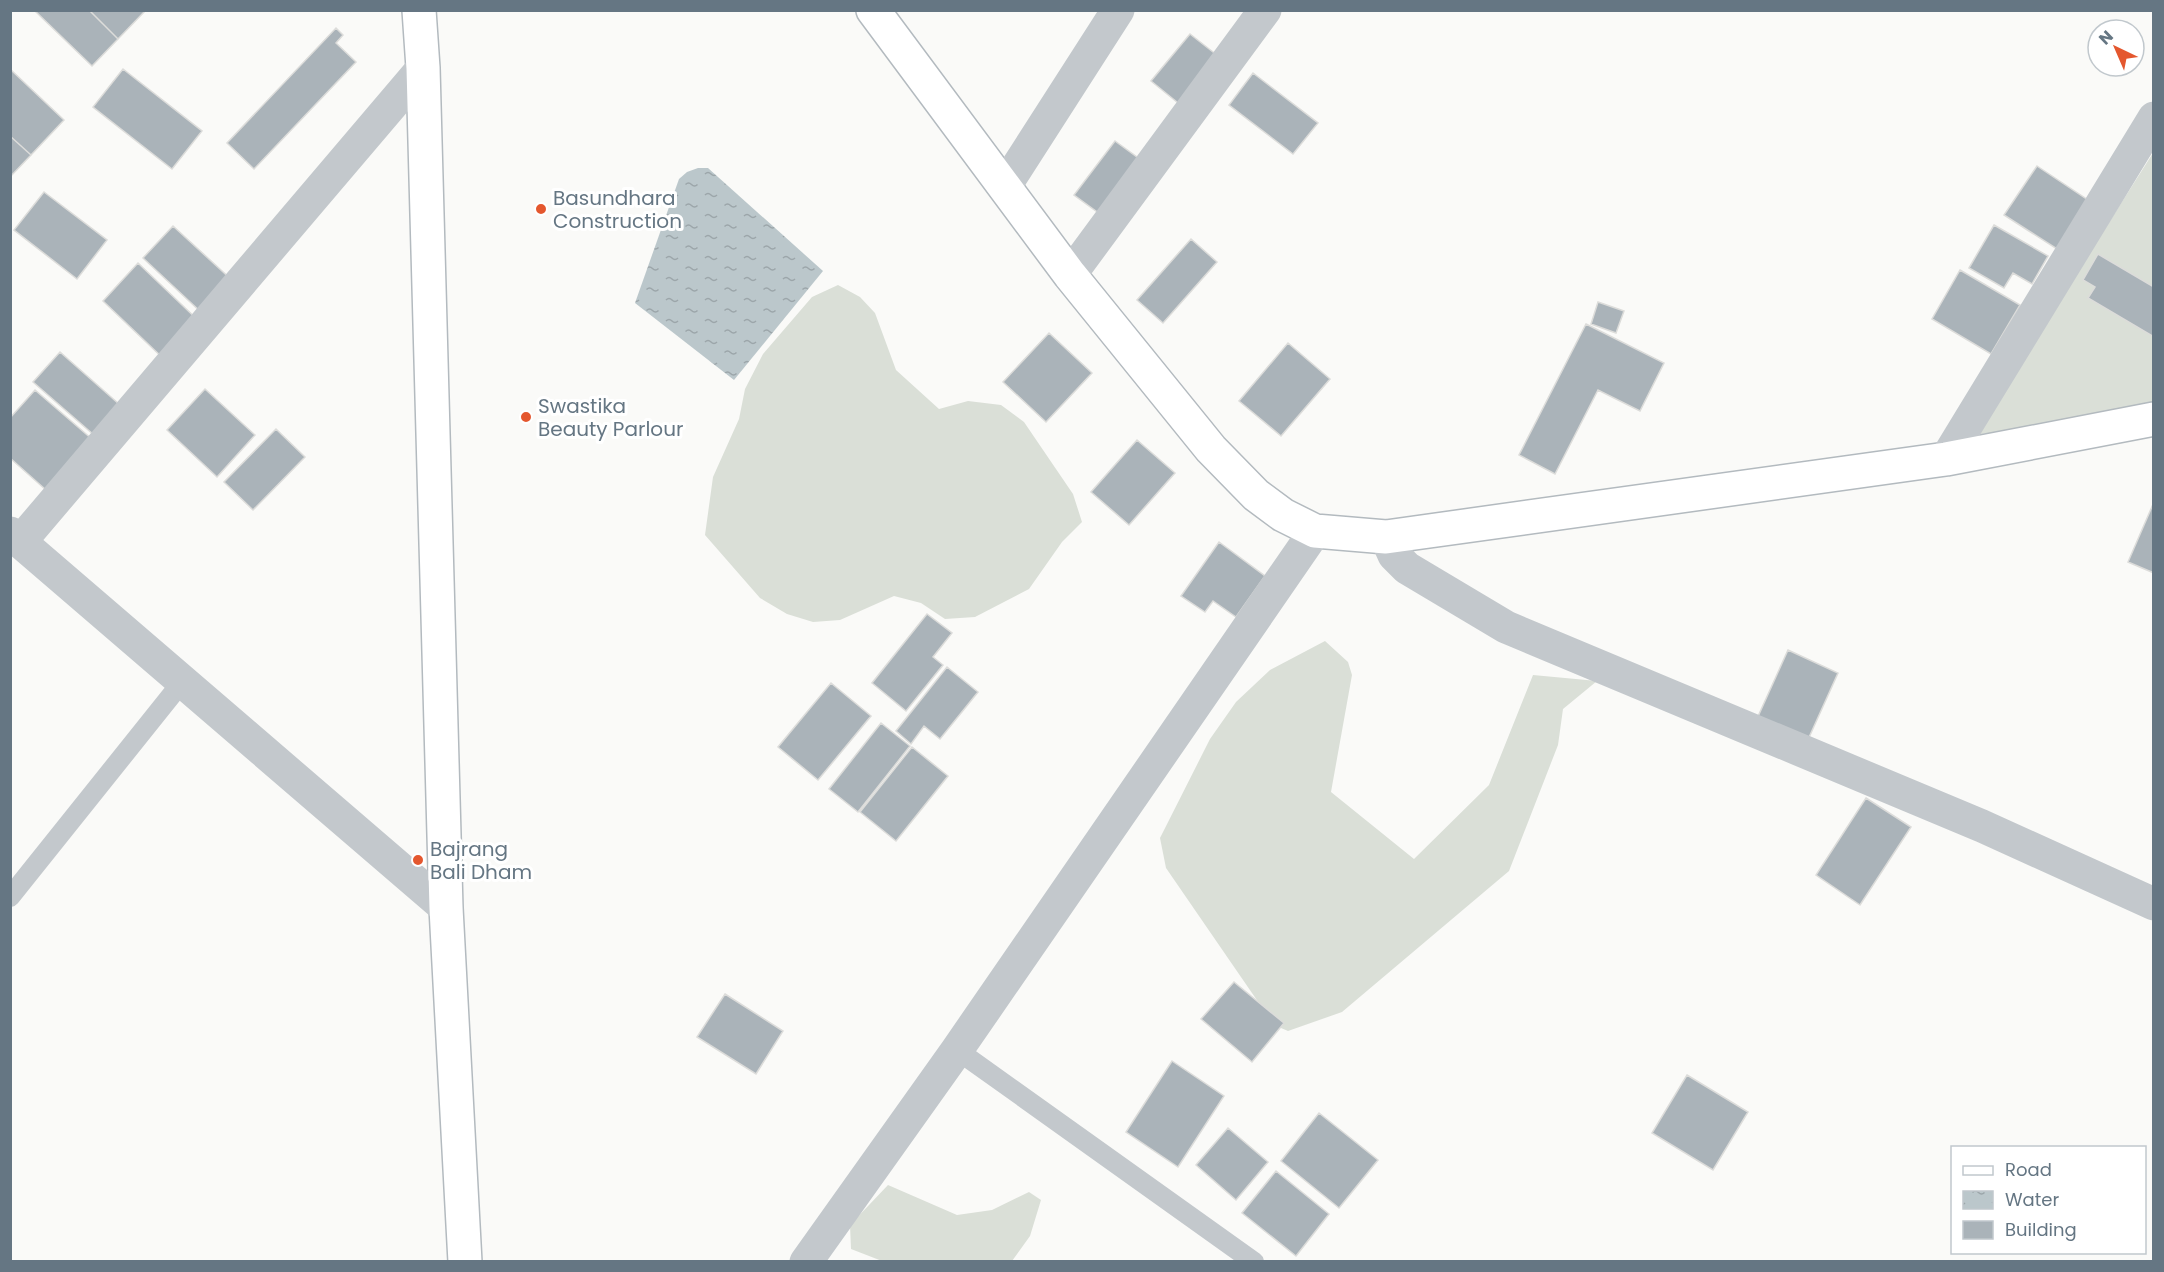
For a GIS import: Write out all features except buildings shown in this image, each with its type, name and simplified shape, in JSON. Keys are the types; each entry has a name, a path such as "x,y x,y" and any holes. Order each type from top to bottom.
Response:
{"street":[{"path":"419,10 423,68 446,908 465,1262"},
{"path":"873,10 1070,275 1211,449 1256,495 1283,515 1315,531 1386,537 1946,459 2154,419"},
{"path":"1005,186 1118,10"},
{"path":"1070,275 1265,10"},
{"path":"423,68 15,537 446,908"},
{"path":"1946,459 2154,118"},
{"path":"806,1262 957,1050 1315,531"},
{"path":"1386,537 1394,555 1407,568 1506,627 1982,826 2154,904"}],"lane":[{"path":"10,897 182,682"},
{"path":"957,1050 1254,1262"}],"shaded area":[{"path":"2153,153 2153,412 1974,435"},
{"path":"838,285 860,297 875,313 896,370 939,409 968,401 1001,405 1024,422 1073,494 1082,522 1062,542 1029,589 975,617 945,619 921,603 894,596 840,620 813,622 787,614 760,598 705,535 713,477 739,419 745,389 763,354 812,297"},
{"path":"1325,641 1348,662 1352,675 1331,792 1414,859 1489,785 1533,675 1597,681 1563,709 1558,745 1509,871 1342,1012 1288,1031 1274,1025 1166,868 1160,838 1210,739 1236,702 1270,670"},
{"path":"888,1185 957,1215 992,1210 1029,1192 1041,1200 1030,1236 1012,1261 882,1261 851,1249 850,1225"}],"water":[{"path":"698,168 708,168 823,271 734,380 635,303 679,179 687,172"}],"place":[{"name":"Basundhara Construction","path":"541,209"},
{"name":"Swastika Beauty Parlour","path":"526,417"},
{"name":"Bajrang Bali Dham","path":"418,860"}]}
